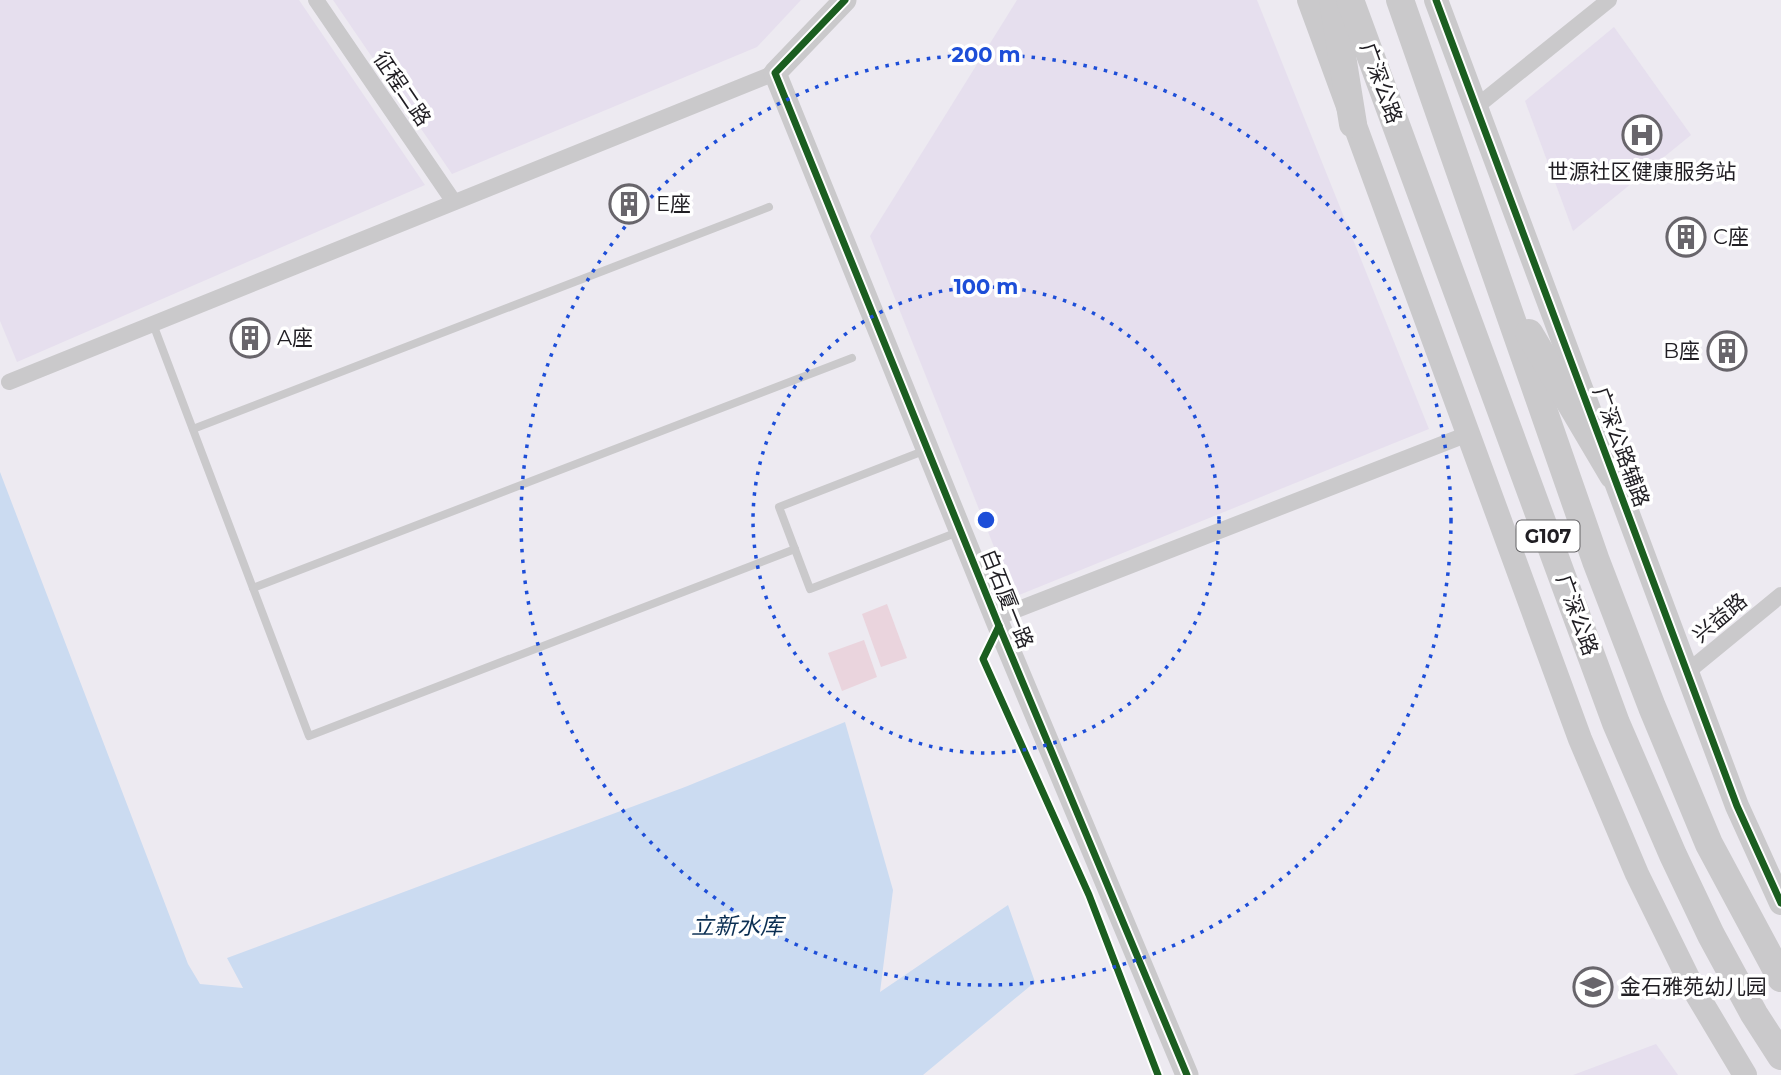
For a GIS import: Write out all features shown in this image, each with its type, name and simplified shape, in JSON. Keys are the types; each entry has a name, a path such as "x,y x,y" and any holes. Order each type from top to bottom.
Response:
{"highway":[{"path":"1333,0 1353,124"},
{"name":"广深公路","path":"1350,0 1616,723 1711,935 1754,1014 1781,1056"},
{"name":"广深公路","path":"1400,0 1596,561 1652,708 1709,844 1781,978"},
{"path":"1498,280 1613,475"}],"main road":[{"path":"1309,0 1580,739 1637,874 1693,988 1745,1075"},
{"name":"广深公路辅路","path":"1436,0 1686,673 1737,806 1781,903"}],"street":[{"name":"征程二路","path":"316,0 454,202"},
{"path":"9,382 775,73 845,0"},
{"path":"1476,107 1609,0"},
{"name":"白石厦一路","path":"775,73 996,618 1187,1075"},
{"path":"996,618 1468,433"},
{"name":"兴益路","path":"1686,673 1781,594"}],"lane":[{"path":"193,429 769,207"},
{"path":"153,324 309,736 795,549"},
{"path":"253,588 852,358"},
{"path":"927,450 779,507 810,589 961,531"}],"shaded area":[{"path":"0,0 299,0 425,185 17,362 0,321"},
{"path":"333,0 801,0 757,47 452,174"},
{"path":"1017,0 1257,0 1429,429 1014,597 870,236"},
{"path":"1614,27 1691,135 1573,231 1525,101"},
{"path":"887,604 907,658 881,667 862,614"},
{"path":"864,640 877,677 842,691 828,653"},
{"path":"1656,1044 1678,1075 1573,1075"}],"water":[{"name":"立新水库","path":"0,472 188,964 200,984 243,988 227,958 685,787 845,722 893,890 880,992 1008,905 1035,982 923,1075 0,1075"}],"cycle path":[{"path":"845,0 775,73 999,626 1187,1075"},
{"path":"1436,0 1737,806 1781,903"},
{"path":"999,626 983,659 1089,895 1158,1075"}],"place":[{"name":"世源社区健康服务站","path":"1642,135"},
{"name":"E座","path":"629,204"},
{"name":"C座","path":"1686,237"},
{"name":"A座","path":"250,338"},
{"name":"B座","path":"1727,351"},
{"name":"金石雅苑幼儿园","path":"1593,987"}]}
